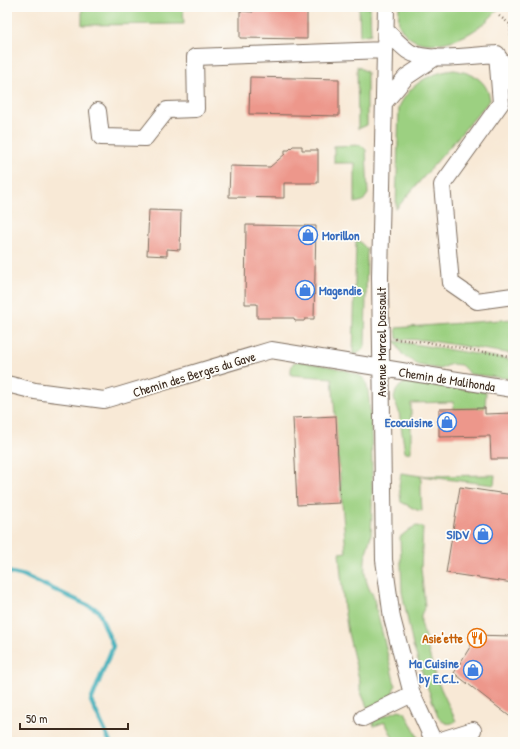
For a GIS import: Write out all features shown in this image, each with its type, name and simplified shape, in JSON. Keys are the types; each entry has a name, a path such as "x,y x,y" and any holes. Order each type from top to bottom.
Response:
{"street":[{"name":"Avenue Marcel Dassault","path":"386,7 380,277 384,560 392,618 412,694 435,742"},
{"path":"385,30 409,52 423,56 436,57 504,54"},
{"path":"98,111 101,137 145,138 167,110 196,109 194,57 385,50"},
{"path":"504,54 513,84"},
{"path":"504,54 501,103 442,185 451,283 477,301 513,296"},
{"path":"384,103 406,77 436,57"},
{"name":"Chemin des Berges du Gave","path":"7,384 35,391 104,400 271,350 381,368"},
{"name":"Chemin de Malihonda","path":"381,368 513,389"},
{"path":"363,718 412,694"},
{"path":"435,742 473,730"}],"path":[{"path":"499,16 510,24"},
{"path":"504,54 510,24 513,20"},
{"path":"380,338 426,342 513,357"}],"green space":[{"path":"82,7 183,7 184,24 82,25"},
{"path":"359,7 370,7 371,34 360,36"},
{"path":"399,7 500,7 486,21 470,33 453,40 435,44 417,41 409,37 401,29 399,25"},
{"path":"357,66 367,72 367,125 358,129"},
{"path":"454,70 473,75 478,78 486,87 490,100 396,209 399,107 403,99 421,81 436,74"},
{"path":"361,145 366,150 368,194 363,201 355,203 355,163 334,163 334,146"},
{"path":"356,240 367,249 365,345 360,352 353,355"},
{"path":"513,319 513,354 425,340 397,339 396,328"},
{"path":"395,341 513,360 513,379 470,374 461,365 451,364 440,369 418,365 402,354"},
{"path":"299,361 353,373 365,380 368,389 372,454 372,503 371,534 365,559 366,581 373,595 395,685 391,698 368,709 360,690 360,683 348,633 344,607 339,553 346,552 332,378 291,375 293,363"},
{"path":"411,382 486,392 485,408 454,409 453,402 411,403 411,452 405,453 399,412 394,398 396,391 400,386 404,383"},
{"path":"401,473 421,476 422,511 401,502 399,486"},
{"path":"495,475 494,485 421,476"},
{"path":"416,526 423,527 421,568 425,606 421,615 421,622 435,676 456,721 448,724 438,717 413,646 402,592 400,537"},
{"path":"399,710 405,712 420,742 395,742 385,722 374,726 373,723 375,720"}],"building":[{"path":"253,7 307,7 307,39 240,38 240,11 253,12"},
{"path":"250,77 339,79 339,116 249,114"},
{"path":"293,146 302,146 302,150 318,150 318,183 284,183 284,198 229,197 230,166 270,167 285,154 285,150 289,150"},
{"path":"149,210 181,211 180,250 167,249 167,256 147,255"},
{"path":"246,225 316,226 314,319 295,321 294,318 257,318 257,304 245,304"},
{"path":"485,408 485,414 513,413 513,459 491,459 490,436 439,437 439,409"},
{"path":"336,416 340,503 297,505 293,418"},
{"name":"SIDV","path":"460,487 513,495 513,583 446,573"},
{"path":"470,635 513,636 513,719 454,673 470,647"}],"waterway":[{"path":"7,572 25,576 98,610 113,646 91,701 110,742"}],"place":[{"name":"Morillon","path":"308,235"},
{"name":"Magendie","path":"305,290"},
{"name":"Ecocuisine","path":"447,422"},
{"name":"SIDV","path":"483,534"},
{"name":"Asie'ette","path":"477,638"},
{"name":"Ma Cuisine by E.C.L.","path":"473,670"}]}
